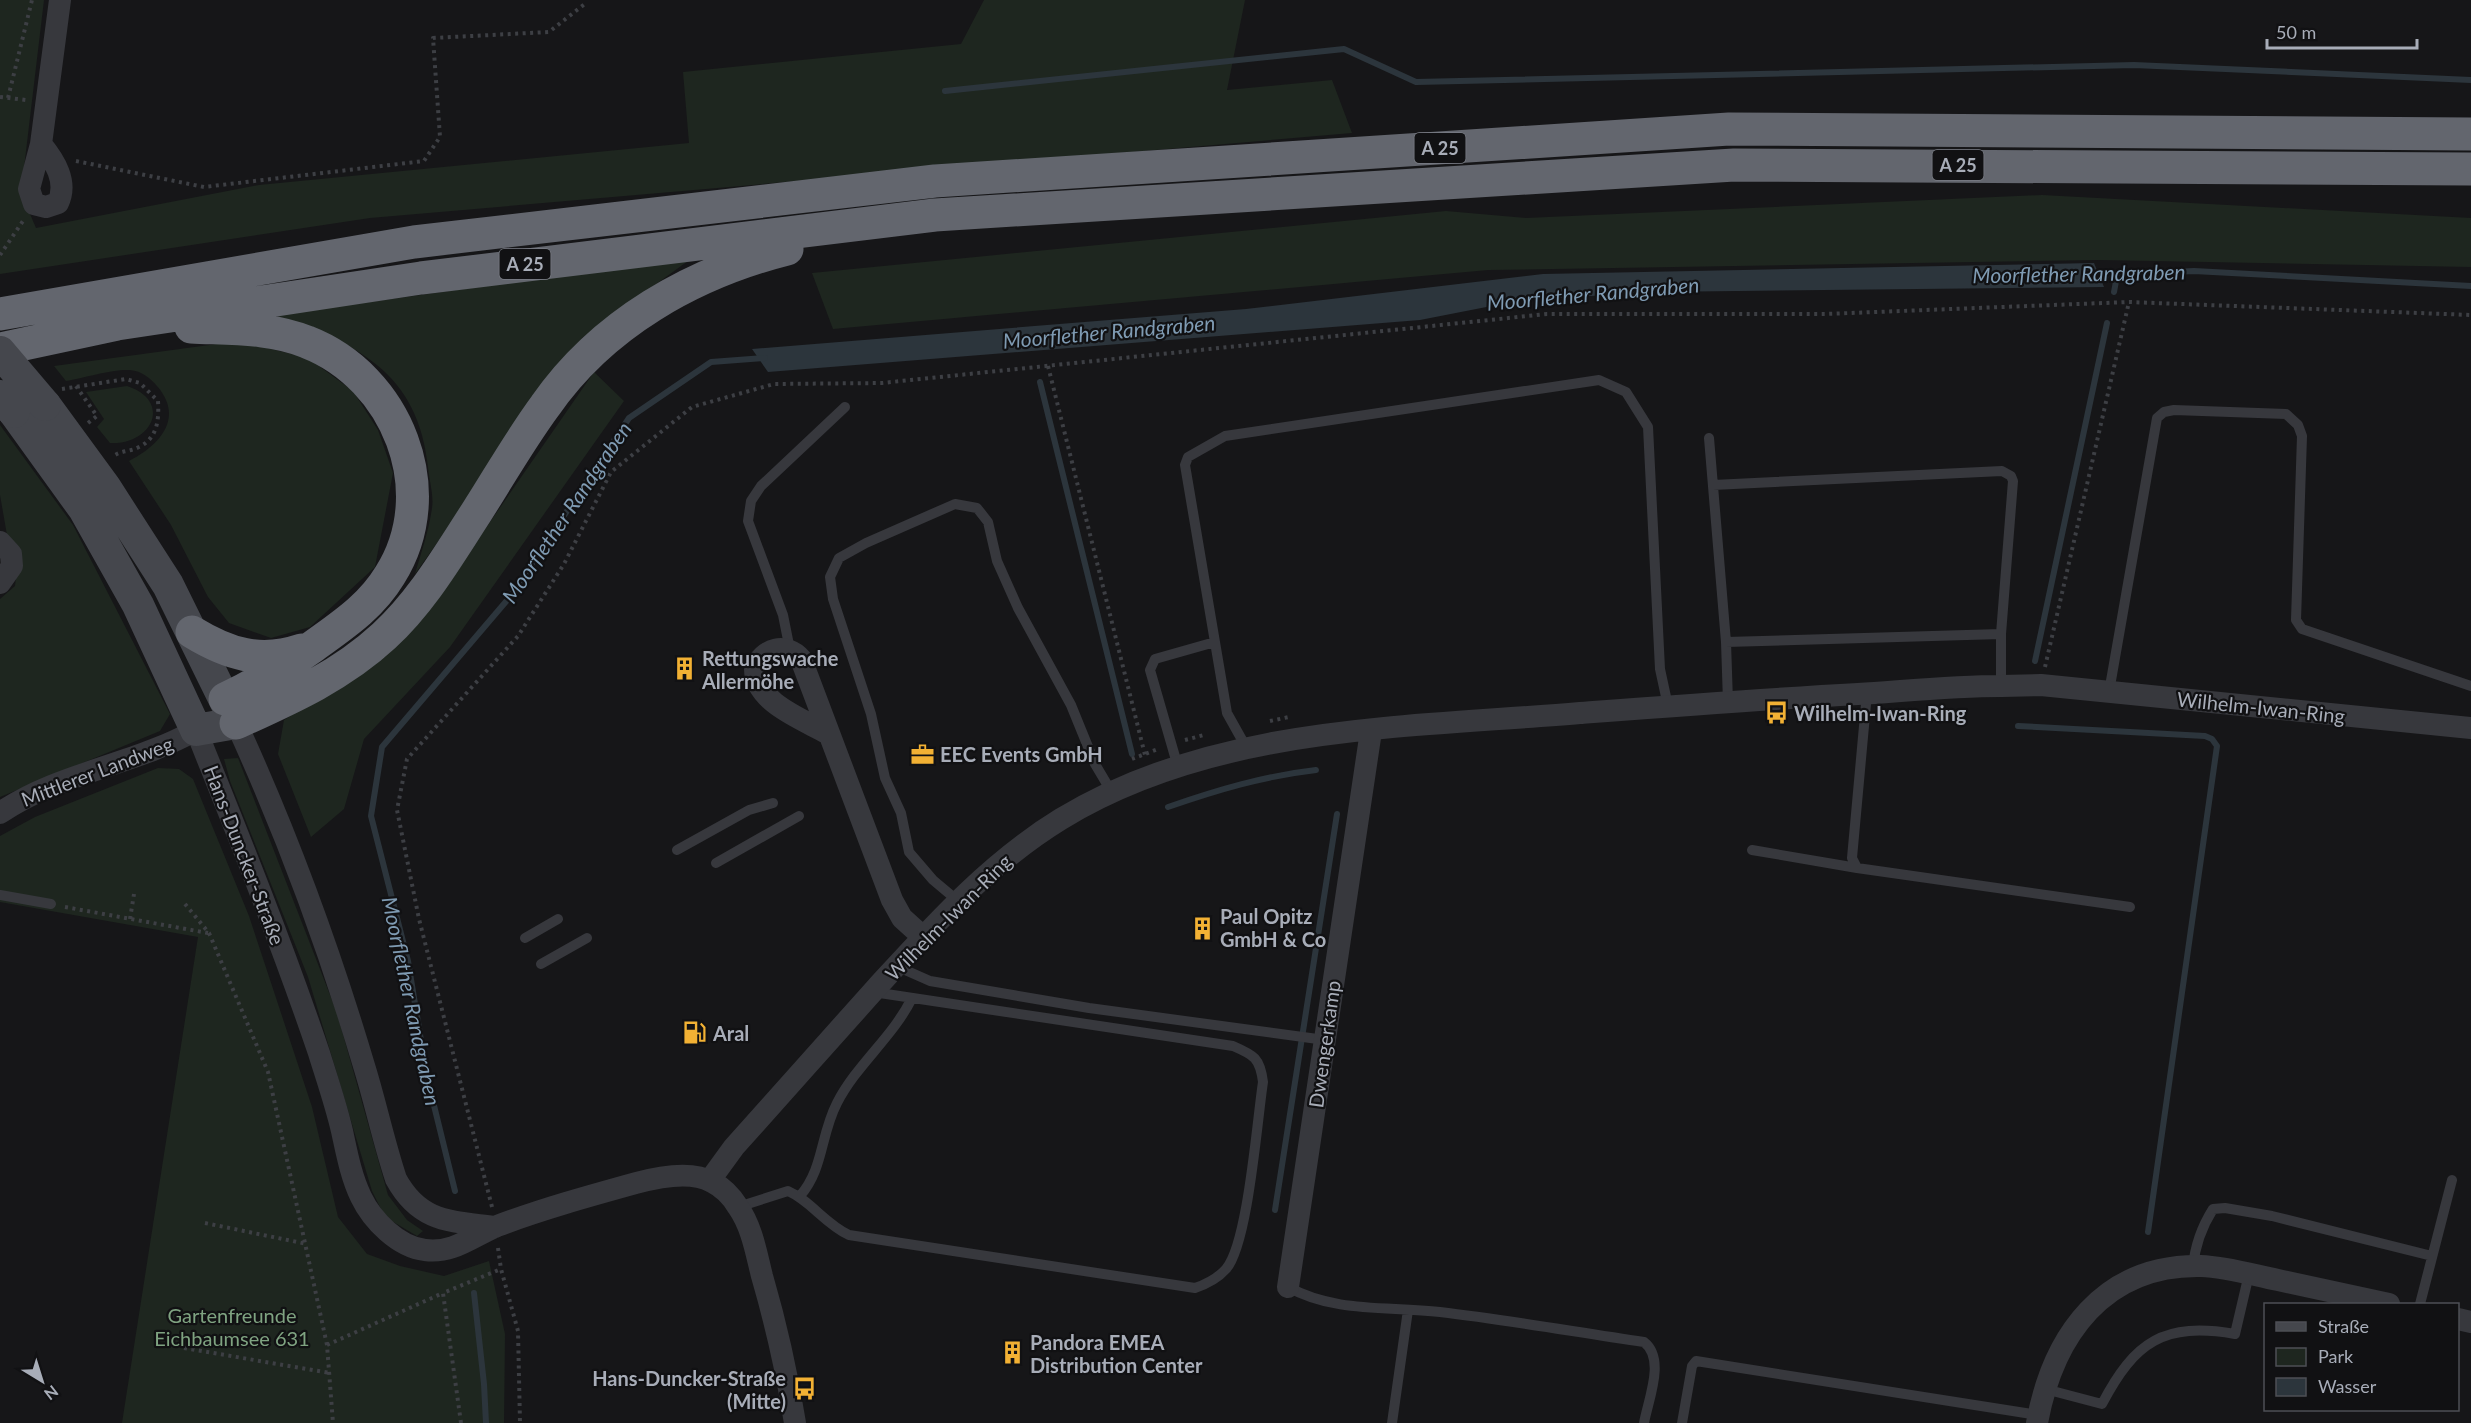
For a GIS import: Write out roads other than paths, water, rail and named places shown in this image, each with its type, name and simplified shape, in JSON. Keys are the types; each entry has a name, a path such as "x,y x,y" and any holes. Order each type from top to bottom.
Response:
{"highway":[{"name":"A 25","path":"0,314 414,242 935,181 1729,129 2471,134"},
{"name":"A 25","path":"0,350 117,324 432,276 935,215 1734,165 2471,169"},
{"path":"231,711 318,684 351,663 385,635 430,583 545,405 594,349 620,327 687,285 757,257 935,215"},
{"path":"117,324 248,330 291,336 325,350 350,365 385,404 402,438 411,473 412,508 406,542 390,576 368,604 337,632 266,680 231,711"},
{"path":"192,632 222,649 251,658 278,656 312,647"}],"street":[{"path":"46,150 60,0"},
{"name":"Hans-Duncker-Straße","path":"0,350 50,398 140,538 168,585 231,711 264,785 332,965 365,1069 396,1179 404,1193 427,1214 442,1220 495,1227"},
{"name":"Hans-Duncker-Straße","path":"7,404 84,509 138,605 196,730 254,872 302,1003 330,1086 353,1179 368,1209 393,1236 423,1250 457,1247 495,1227 600,1193 659,1177 687,1176 710,1180"},
{"path":"0,542 11,554 12,566 0,583"},
{"path":"827,733 779,706 764,694 756,681 755,669 763,657 776,649 790,650 801,659 827,733 892,900 902,918 923,937"},
{"name":"Wilhelm-Iwan-Ring","path":"710,1180 734,1147 896,966 958,901 1014,851 1059,820 1106,783 1147,764 1178,767 1246,747 1371,731 1668,706 1867,693 2001,676 2047,674 2109,692 2471,728"},
{"path":"196,730 231,711"},
{"name":"Mittlerer Landweg","path":"0,813 37,792 169,745 196,730"},
{"name":"Dwengerkamp","path":"1288,1287 1317,1039 1371,731"},
{"path":"710,1180 724,1190 738,1207 751,1233 773,1315 795,1423"},
{"path":"2037,1419 2045,1389 2066,1337 2100,1300 2141,1276 2168,1269 2212,1267 2380,1303"}],"lane":[{"path":"1246,747 1227,713 1185,465 1188,457 1225,436 1599,380 1626,392 1648,427 1660,669 1668,706"},
{"path":"790,650 783,615 748,521 749,509 761,486 845,407"},
{"path":"2109,692 2157,418 2164,412 2174,410 2286,414 2293,419 2302,435 2296,620 2302,629 2471,686"},
{"path":"1709,438 1726,642 1728,702"},
{"path":"1713,485 2002,471 2011,476 2013,481 2001,634 2001,676"},
{"path":"958,901 933,880 909,852 901,813 885,778 871,714 833,599 830,577 839,558 866,543 955,504 977,508 988,522 997,561 1018,608 1071,705 1106,783"},
{"path":"1726,642 2001,634"},
{"path":"1178,767 1150,670 1155,659 1215,642"},
{"path":"1857,868 1852,858 1867,693"},
{"path":"677,850 749,810 773,802"},
{"path":"716,863 799,816"},
{"path":"1752,850 1857,868 2130,907"},
{"path":"0,895 51,904"},
{"path":"525,938 558,919"},
{"path":"541,964 587,938"},
{"path":"896,966 930,981 1089,1008 1317,1039"},
{"path":"738,1207 788,1191 800,1196 836,1229 849,1234 1195,1288 1208,1284 1227,1268 1240,1242 1263,1082 1261,1068 1253,1054 1221,1044 873,992"},
{"path":"800,1196 813,1180 823,1134 837,1103 854,1075 903,1017 912,998"},
{"path":"2420,1303 2452,1180"},
{"path":"2193,1267 2196,1242 2206,1219 2213,1209 2224,1208 2272,1216 2432,1256"},
{"path":"2045,1389 2102,1404 2127,1363 2157,1340 2190,1329 2235,1334 2249,1274"},
{"path":"1288,1287 1307,1297 1329,1304 1503,1320 1644,1342 1653,1352 1655,1365 1644,1423"},
{"path":"1392,1423 1408,1310"},
{"path":"1682,1423 1692,1366 1696,1361 2037,1419"}],"water":[{"path":"2094,263 2104,287 1651,292 1517,301 1420,320 768,372 752,349 1246,309 1543,274"}],"waterway":[{"path":"945,91 1344,49 1416,82 2134,65 2471,80"},
{"name":"Moorflether Randgraben","path":"2092,276 2194,271 2471,286"},
{"path":"2114,292 2117,276"},
{"path":"2035,661 2107,323"},
{"name":"Moorflether Randgraben","path":"455,1191 427,1077 408,961 371,816 382,747 509,598 629,418 711,362 765,358"},
{"path":"1040,382 1132,754"},
{"path":"2018,726 2205,736 2212,739 2217,746 2148,1232"},
{"path":"1168,807 1241,784 1316,770"},
{"path":"1275,1210 1337,814"},
{"name":"Moorflether Randgraben","path":"474,1293 486,1423"}],"place":[{"name":"Rettungswache Allermöhe","path":"684,669"},
{"name":"Wilhelm-Iwan-Ring","path":"1776,713"},
{"name":"EEC Events GmbH","path":"922,754"},
{"name":"Paul Opitz GmbH & Co","path":"1202,928"},
{"name":"Aral","path":"695,1033"},
{"name":"Pandora EMEA Distribution Center","path":"1012,1353"},
{"name":"Hans-Duncker-Straße (Mitte)","path":"804,1389"}],"park label":[{"name":"Gartenfreunde Eichbaumsee 631","path":"232,1326"}]}
